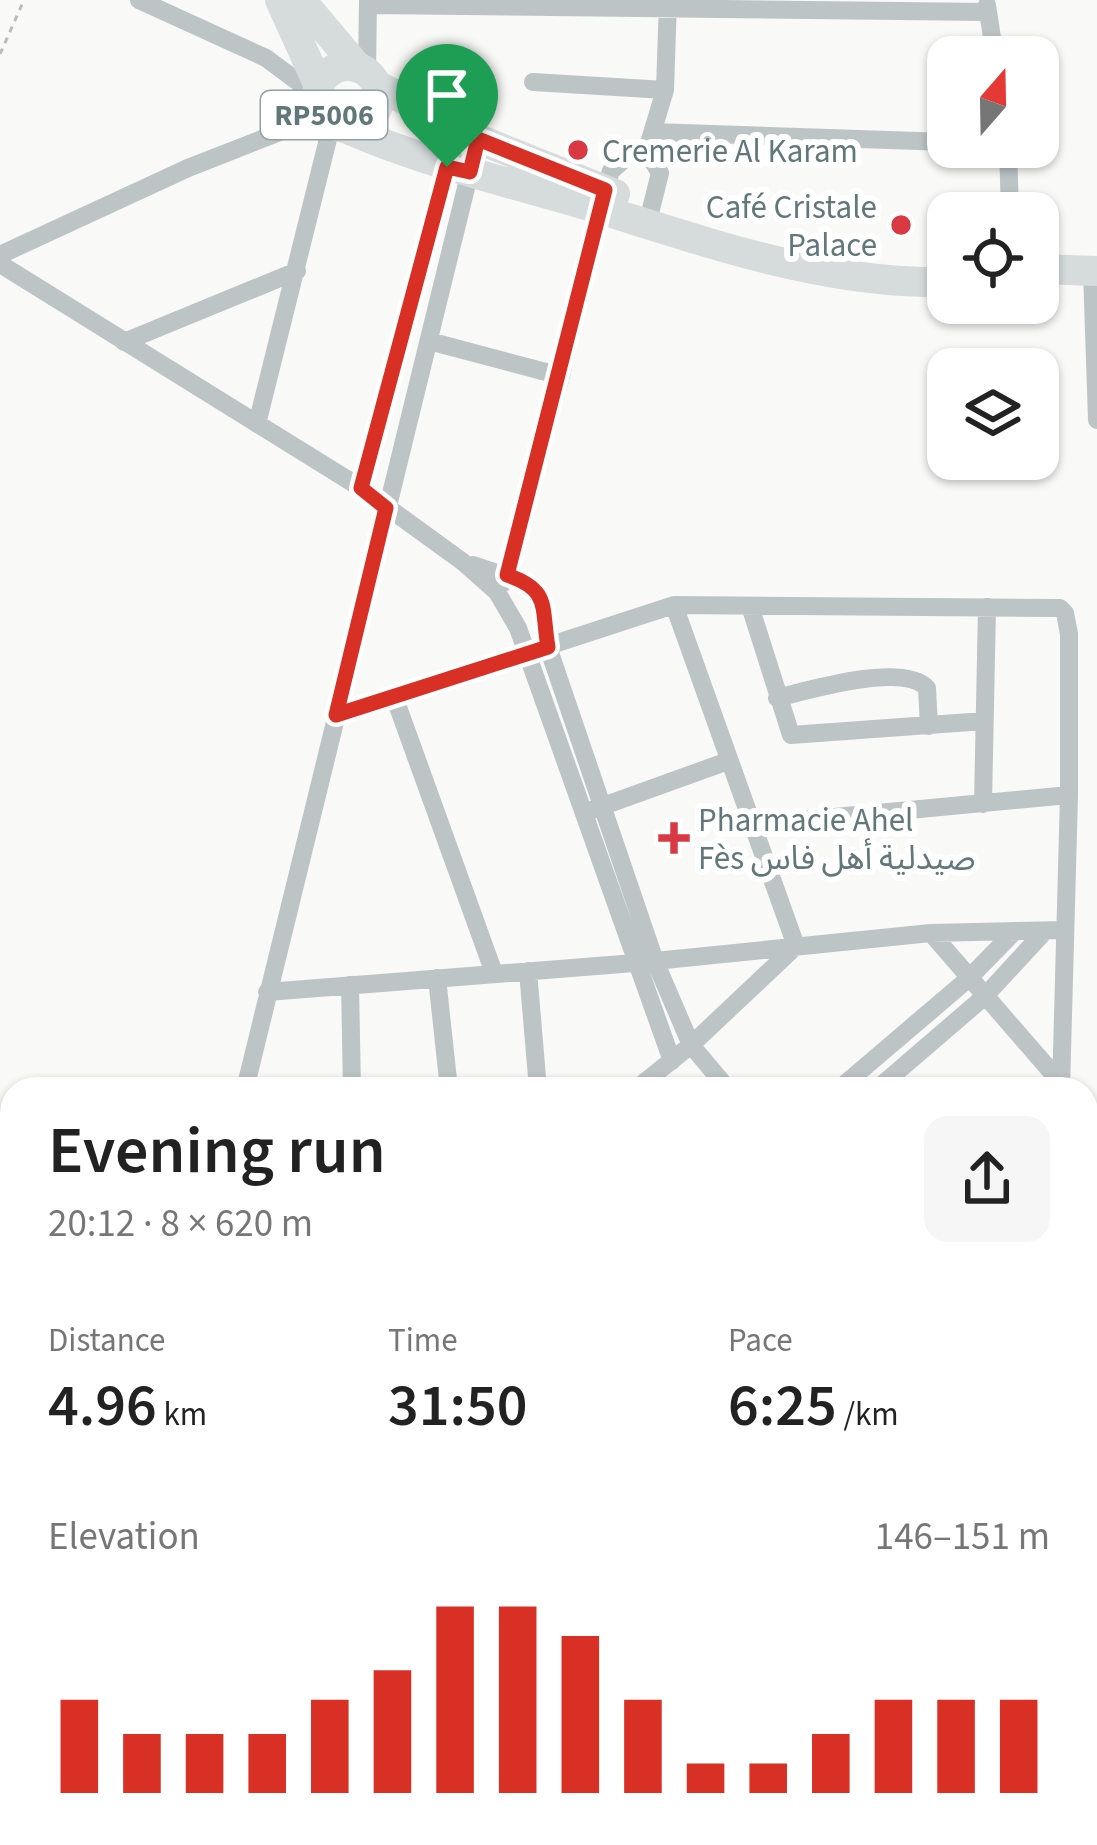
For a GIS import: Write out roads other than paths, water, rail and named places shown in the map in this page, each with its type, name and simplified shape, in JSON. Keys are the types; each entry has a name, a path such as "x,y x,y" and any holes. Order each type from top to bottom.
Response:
{"main road":[{"name":"RP5006","path":"280,0 326,108 356,127 377,106 367,75 301,0"},
{"name":"RP5006","path":"326,108 331,71 348,66 468,134 602,200"},
{"name":"RP5006","path":"326,108 459,170 602,200 744,254 832,272 927,280"},
{"name":"RP5006","path":"650,216 853,256 927,261"},
{"path":"1059,271 1095,271"}],"street":[{"path":"139,0 266,58 326,108"},
{"path":"367,75 368,2 987,6 992,36"},
{"path":"645,156 665,90 668,4"},
{"path":"533,82 665,90"},
{"path":"326,108 107,203 0,260 124,343 361,488 463,562 502,584 532,585 538,592 591,810"},
{"path":"256,424 297,271 326,108"},
{"path":"653,132 927,141"},
{"path":"361,488 468,134"},
{"path":"645,156 621,158 611,171 561,376 502,584 591,810 645,962 672,1060"},
{"path":"645,156 660,173 650,216"},
{"path":"248,1077 429,341 459,170"},
{"path":"124,343 297,271"},
{"path":"1095,271 1097,420"},
{"path":"429,341 561,376"},
{"path":"336,715 674,604 1050,606 1065,613 1069,795 1055,930 1061,1077"},
{"path":"674,604 796,946"},
{"path":"750,606 788,734 984,721"},
{"path":"983,804 987,607"},
{"path":"777,698 847,681 916,680 927,688 929,725"},
{"path":"394,696 494,974"},
{"path":"591,810 728,761"},
{"path":"750,825 1069,795"},
{"path":"268,992 931,933 1055,930"},
{"path":"891,1077 1055,930"},
{"path":"853,1077 968,979 1015,931"},
{"path":"931,933 1053,1077"},
{"path":"651,1077 796,946"},
{"path":"645,962 691,1045 718,1077"},
{"path":"528,971 537,1077"},
{"path":"436,978 448,1077"},
{"path":"350,985 352,1077"}],"place":[{"name":"Cremerie Al Karam","path":"578,150"},
{"name":"Café Cristale Palace","path":"901,225"},
{"name":"Pharmacie Ahel Fès صيدلية أهل فاس","path":"674,838"}]}
